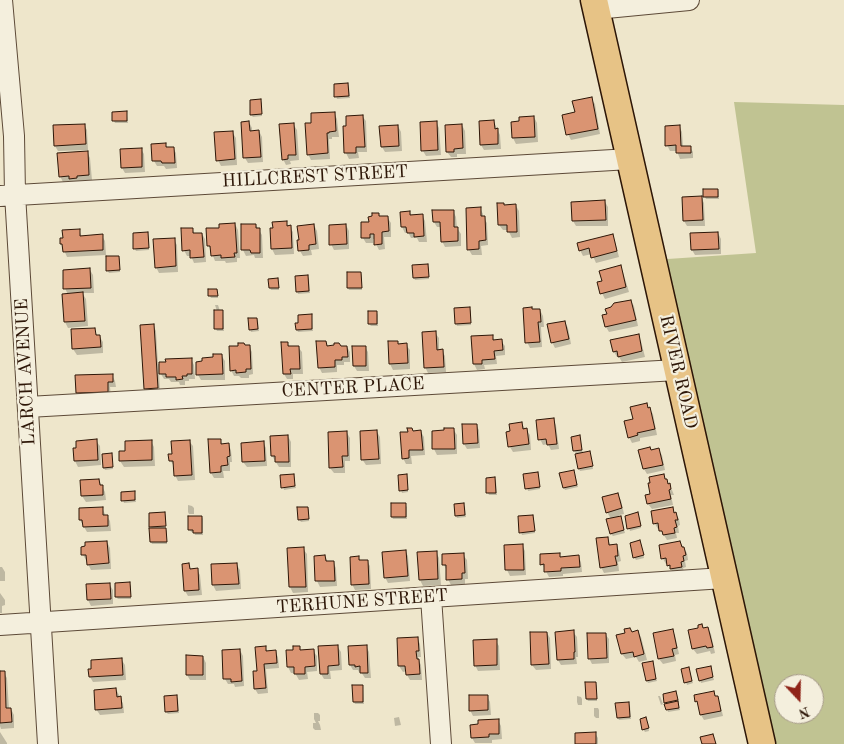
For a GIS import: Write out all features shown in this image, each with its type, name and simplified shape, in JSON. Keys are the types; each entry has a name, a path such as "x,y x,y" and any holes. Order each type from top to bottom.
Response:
{"main road":[{"name":"RIVER ROAD","path":"595,5 762,744"}],"street":[{"name":"LARCH AVENUE","path":"2,0 14,136 7,195 28,407 48,744"},
{"path":"595,5 689,0"},
{"name":"HILLCREST STREET","path":"7,195 630,159"},
{"name":"CENTER PLACE","path":"28,407 677,370"},
{"name":"TERHUNE STREET","path":"0,625 724,578"},
{"path":"431,597 441,744"}],"green space":[{"path":"734,102 844,105 844,744 762,744 653,260 756,253"}],"building":[{"path":"348,83 349,96 334,97 334,84"},
{"path":"592,97 598,129 566,135 562,115 575,112 572,101"},
{"path":"261,99 262,114 250,115 250,100"},
{"path":"127,111 127,121 112,121 112,112"},
{"path":"335,112 336,131 327,133 328,153 307,155 305,123 311,123 311,113"},
{"path":"363,115 365,147 356,147 356,153 344,153 343,126 346,126 346,116"},
{"path":"534,116 535,137 512,138 511,122 519,121 519,117"},
{"path":"494,120 495,129 498,128 498,144 480,145 479,121"},
{"path":"249,121 250,131 259,130 261,157 243,158 241,122"},
{"path":"437,121 438,150 421,151 420,122"},
{"path":"294,123 296,155 288,155 288,159 282,160 279,124"},
{"path":"85,124 86,144 54,146 53,125"},
{"path":"462,124 463,148 454,149 454,152 446,152 445,125"},
{"path":"398,125 399,146 381,147 379,126"},
{"path":"680,125 681,146 691,146 691,153 676,153 676,145 665,146 665,126"},
{"path":"233,131 235,159 216,161 214,132"},
{"path":"166,143 166,147 174,147 175,163 152,161 151,144"},
{"path":"142,148 142,167 121,168 120,149"},
{"path":"88,151 89,175 69,179 69,176 59,177 57,153"},
{"path":"703,189 718,189 718,197 703,197"},
{"path":"702,196 703,220 683,221 682,197"},
{"path":"605,200 606,220 572,221 571,202"},
{"path":"497,203 504,203 504,205 516,204 517,232 507,232 507,225 498,225"},
{"path":"481,207 481,216 485,216 486,240 479,241 479,249 467,250 466,208"},
{"path":"432,210 454,210 454,227 458,227 458,241 441,242 440,222 433,222"},
{"path":"410,211 410,215 423,214 424,236 414,237 414,233 407,233 406,227 401,227 400,212"},
{"path":"372,213 379,213 379,216 388,216 389,231 382,232 382,244 374,245 374,234 370,234 370,238 361,238 361,222 369,222 368,217 372,216"},
{"path":"287,221 287,226 291,225 292,248 271,249 270,228 273,228 272,222"},
{"path":"235,223 237,253 234,253 235,257 221,258 221,255 211,256 210,246 207,246 206,228 219,228 219,224"},
{"path":"241,224 256,224 256,228 260,228 260,253 241,250"},
{"path":"314,224 316,244 309,245 309,250 298,251 297,226"},
{"path":"346,224 347,244 329,245 329,225"},
{"path":"181,228 193,228 193,233 202,233 204,257 190,258 190,250 182,251"},
{"path":"80,229 80,236 103,234 103,250 63,252 62,244 60,244 60,238 63,238 62,230"},
{"path":"148,232 149,248 133,249 133,233"},
{"path":"718,232 719,249 691,250 690,233"},
{"path":"613,234 617,251 591,258 589,248 579,251 577,243"},
{"path":"175,238 176,266 155,268 153,239"},
{"path":"106,256 119,256 120,270 106,271"},
{"path":"428,264 429,277 413,278 412,265"},
{"path":"621,265 626,287 600,294 597,282 602,281 599,271"},
{"path":"90,268 91,288 63,289 63,270"},
{"path":"347,272 361,272 362,288 347,288"},
{"path":"308,275 309,291 296,292 295,276"},
{"path":"278,278 279,288 269,288 268,279"},
{"path":"208,289 217,289 218,296 208,296"},
{"path":"83,292 85,321 64,322 62,294"},
{"path":"631,300 636,320 605,327 602,315 607,314 605,309 611,307 614,303"},
{"path":"470,307 471,323 455,324 454,308"},
{"path":"532,307 532,309 540,309 541,322 538,322 540,342 525,343 523,308"},
{"path":"214,310 223,310 223,329 214,329"},
{"path":"368,311 377,311 377,324 368,324"},
{"path":"312,314 312,329 296,330 295,323 298,323 298,315"},
{"path":"248,318 257,318 258,329 249,330"},
{"path":"565,321 569,339 551,343 547,324"},
{"path":"154,324 158,388 144,389 140,325"},
{"path":"95,328 96,335 100,335 101,347 72,349 71,329"},
{"path":"436,331 437,350 443,349 444,367 424,368 422,332"},
{"path":"639,334 642,351 618,357 617,351 613,352 610,340"},
{"path":"493,335 493,340 502,339 503,350 494,351 495,359 482,360 482,364 473,364 471,336"},
{"path":"316,341 326,341 327,346 339,343 341,346 347,346 348,357 342,357 342,360 335,360 335,367 318,368"},
{"path":"388,341 398,341 398,344 407,343 408,363 389,364"},
{"path":"281,342 288,342 288,346 299,346 300,369 290,369 291,374 283,374"},
{"path":"238,343 250,345 251,369 246,369 246,372 236,373 236,370 230,371 229,346 238,346"},
{"path":"352,346 366,346 366,366 353,366"},
{"path":"213,354 222,354 223,374 196,375 196,362 202,361 202,358 213,357"},
{"path":"192,358 192,374 182,376 183,379 176,380 176,377 166,377 166,374 159,374 159,362 166,362 165,359"},
{"path":"113,374 113,382 108,382 108,392 76,393 75,375"},
{"path":"647,403 648,408 650,407 655,429 637,433 638,435 628,438 624,421 633,419 630,407"},
{"path":"554,418 557,444 547,445 546,439 538,440 536,420"},
{"path":"522,422 523,429 527,428 529,444 508,447 506,432 510,431 509,424"},
{"path":"462,424 477,424 478,443 463,444"},
{"path":"407,428 412,428 413,431 421,430 423,450 409,450 409,458 402,459 400,432 408,432"},
{"path":"444,428 454,428 455,449 432,449 432,431 444,430"},
{"path":"377,430 379,459 361,460 360,431"},
{"path":"347,431 348,456 342,456 343,467 329,468 328,432"},
{"path":"288,435 289,462 275,462 275,456 271,456 270,436"},
{"path":"580,435 582,450 573,451 571,437"},
{"path":"97,439 98,460 74,461 73,448 76,448 76,441"},
{"path":"208,439 221,439 221,444 229,443 230,456 227,457 228,465 221,466 221,472 210,473"},
{"path":"152,440 152,460 119,461 119,451 125,451 125,441"},
{"path":"190,440 192,475 174,476 173,461 169,461 168,454 172,454 171,441"},
{"path":"264,441 265,461 242,462 241,443"},
{"path":"650,447 651,450 659,448 663,465 643,469 638,450"},
{"path":"590,451 593,466 578,469 575,454"},
{"path":"112,453 113,467 103,468 102,454"},
{"path":"574,470 577,485 563,488 559,473"},
{"path":"538,472 540,487 525,489 523,474"},
{"path":"294,474 295,486 281,488 280,475"},
{"path":"407,474 408,490 399,491 398,475"},
{"path":"664,474 668,484 670,483 671,499 647,504 645,495 650,494 649,477"},
{"path":"495,477 496,493 486,493 486,478"},
{"path":"99,479 100,485 103,485 103,495 81,496 80,480"},
{"path":"135,491 135,500 121,501 121,492"},
{"path":"618,493 622,508 606,513 602,497"},
{"path":"391,503 406,503 406,517 391,517"},
{"path":"464,503 465,515 455,516 454,504"},
{"path":"103,507 103,515 108,515 108,526 83,527 82,520 79,520 79,508"},
{"path":"297,507 308,507 309,519 298,520"},
{"path":"673,507 678,520 675,520 677,527 674,528 675,533 663,535 662,531 659,531 658,523 653,524 651,511"},
{"path":"165,512 166,526 149,527 149,513"},
{"path":"638,512 641,526 627,529 625,516"},
{"path":"533,515 535,531 519,533 518,516"},
{"path":"188,516 202,516 202,533 193,533 193,530 188,530"},
{"path":"621,516 624,530 610,534 606,519"},
{"path":"149,528 166,528 167,542 150,542"},
{"path":"608,537 609,545 617,544 618,556 615,556 617,565 600,568 596,538"},
{"path":"640,540 644,555 633,558 630,543"},
{"path":"107,541 109,563 87,565 86,555 81,555 81,547 85,546 85,542"},
{"path":"680,541 686,555 683,556 684,561 681,562 682,567 670,569 670,565 667,566 666,558 661,559 659,545"},
{"path":"523,544 524,570 505,570 504,545"},
{"path":"304,547 306,587 289,587 287,548"},
{"path":"406,550 408,576 384,578 382,552"},
{"path":"437,551 438,579 419,580 417,552"},
{"path":"464,553 465,573 462,573 462,579 446,580 446,565 442,565 442,554"},
{"path":"560,553 560,557 579,555 580,567 561,568 561,571 544,572 544,564 540,565 540,554"},
{"path":"325,555 326,561 334,561 335,581 315,581 314,556"},
{"path":"359,556 359,560 368,560 369,584 351,585 350,557"},
{"path":"189,563 190,569 198,568 199,590 184,591 182,564"},
{"path":"237,563 239,584 212,585 211,564"},
{"path":"130,582 131,597 115,597 115,583"},
{"path":"110,583 111,599 87,600 86,584"},
{"path":"702,624 703,628 708,627 713,647 707,648 706,646 692,649 688,630 698,628 698,625"},
{"path":"630,628 632,632 638,630 644,654 634,657 633,652 621,654 616,635 625,633 624,629"},
{"path":"673,629 677,648 672,649 674,656 658,659 653,633"},
{"path":"574,630 574,659 557,660 555,632"},
{"path":"530,632 547,632 549,664 531,665"},
{"path":"587,633 606,633 607,658 588,659"},
{"path":"418,637 419,651 416,651 417,659 419,659 420,674 406,675 405,666 398,666 397,638"},
{"path":"497,639 497,665 474,666 473,640"},
{"path":"338,645 339,665 328,666 328,674 320,674 318,646"},
{"path":"367,645 368,673 360,673 360,666 349,665 348,646"},
{"path":"266,646 266,651 276,650 277,663 264,664 266,688 254,689 253,671 257,671 255,647"},
{"path":"293,646 300,646 300,650 314,649 315,666 305,667 305,674 294,674 294,667 287,667 286,650 293,650"},
{"path":"240,649 242,681 231,682 231,679 223,679 222,650"},
{"path":"186,655 203,656 203,675 186,675"},
{"path":"122,658 123,675 89,677 88,669 91,669 91,660"},
{"path":"653,661 656,679 646,681 642,663"},
{"path":"711,666 713,677 699,681 696,669"},
{"path":"689,667 692,681 684,683 681,669"},
{"path":"0,671 5,671 6,708 11,708 12,722 0,723"},
{"path":"585,682 596,682 597,699 586,699"},
{"path":"352,685 363,685 363,702 353,702"},
{"path":"116,688 117,697 121,696 122,708 95,710 94,690"},
{"path":"676,691 678,700 664,703 663,694"},
{"path":"714,691 715,696 718,696 721,711 700,715 694,695"},
{"path":"177,695 178,711 165,712 164,696"},
{"path":"469,695 488,695 488,710 469,711"},
{"path":"678,701 679,708 666,710 664,704"},
{"path":"629,702 630,717 617,718 615,703"},
{"path":"646,717 649,728 642,730 640,719"},
{"path":"499,719 499,734 489,734 489,737 471,738 470,725 478,724 478,720"},
{"path":"596,732 596,744 575,744 575,733"},
{"path":"713,734 716,744 702,744 700,737"}]}
